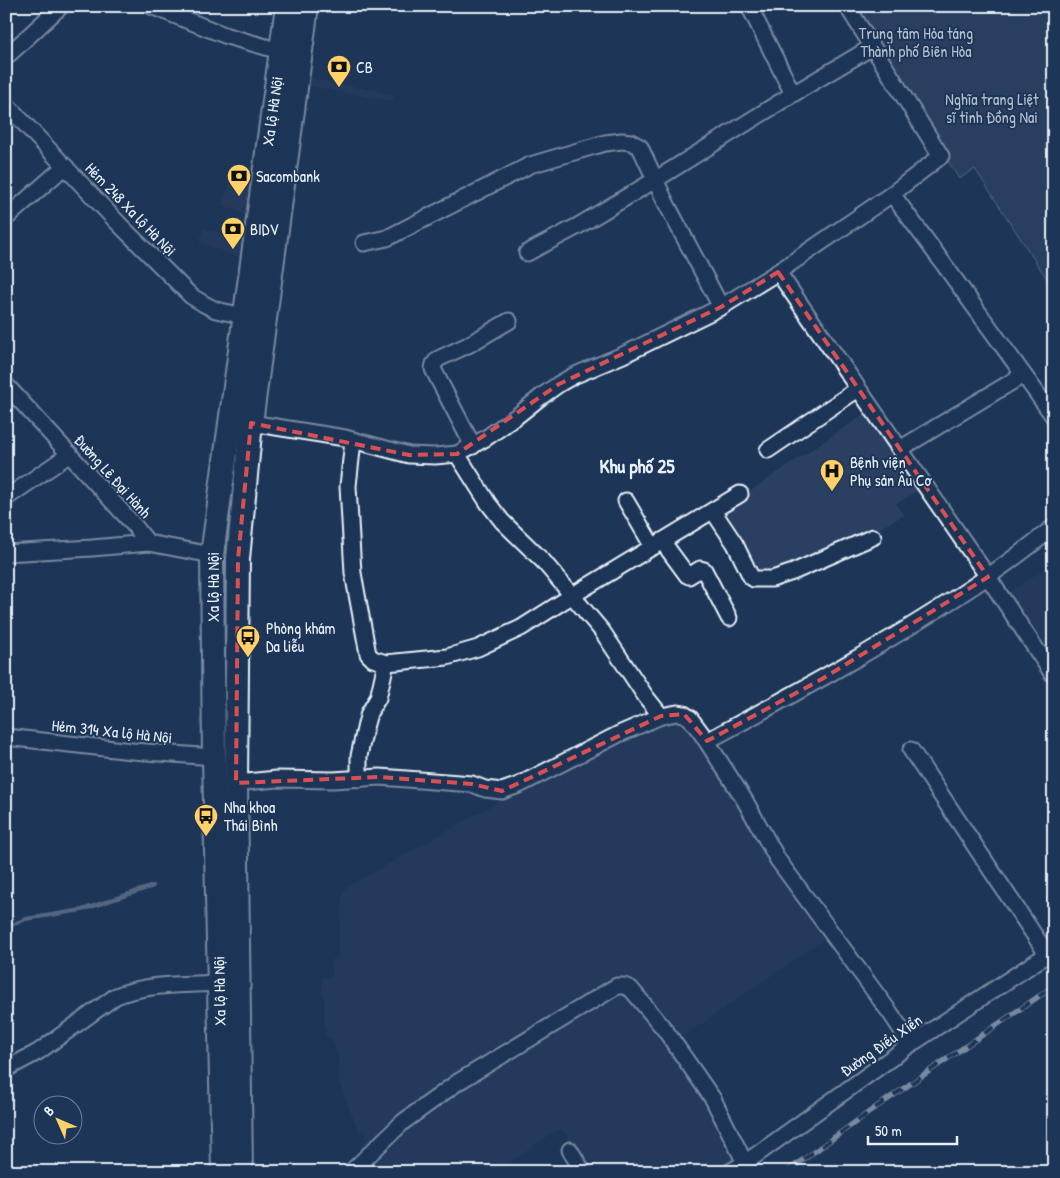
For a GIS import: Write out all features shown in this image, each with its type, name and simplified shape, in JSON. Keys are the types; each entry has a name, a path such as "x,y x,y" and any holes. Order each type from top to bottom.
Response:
{"highway":[{"name":"Xa lộ Hà Nội","path":"241,1172 236,783 238,559 296,8"},
{"name":"Xa lộ Hà Nội","path":"223,1172 214,757 212,555 244,316 290,53"}],"street":[{"path":"6,57 61,6"},
{"path":"151,6 227,36 290,53"},
{"path":"749,6 793,94"},
{"path":"251,423 345,438 409,455 435,456 458,454 473,446 573,376 622,355 721,307 778,272 892,194 941,156 847,6"},
{"path":"527,253 578,226 872,47"},
{"name":"Hẻm 248 Xa lộ Hà Nội","path":"6,104 118,224 191,296 216,310 244,316"},
{"path":"364,243 387,238 530,165 605,143 630,142 640,148 666,203 721,307"},
{"path":"6,218 66,167"},
{"path":"892,194 1054,417"},
{"path":"778,272 1054,676"},
{"path":"473,446 433,369 434,364 438,359 468,345 509,321"},
{"path":"900,449 1023,375"},
{"name":"Đường Lê Đại Hành","path":"6,385 134,525 148,543 212,555"},
{"path":"768,450 858,389"},
{"path":"354,441 348,486 353,573 368,654 373,659 386,663 447,657 478,648 521,628 740,494"},
{"path":"6,498 70,454"},
{"path":"458,454 502,522 543,561 573,595 602,631 661,716"},
{"path":"626,501 658,544 687,575 689,576 700,569 704,570 729,618"},
{"path":"713,510 735,544 754,579 772,579 793,572 873,537"},
{"path":"707,741 822,679 924,617 988,577 1054,527"},
{"path":"6,553 148,543"},
{"path":"360,779 359,756 366,724 369,713 378,698 386,663"},
{"path":"236,783 277,780 380,778 472,784 485,789 502,791 519,785 619,734 661,716 677,713 684,714 690,718 707,741 744,799 778,860 911,1044"},
{"name":"Hẻm 314 Xa lộ Hà Nội","path":"6,737 132,751 214,757"},
{"path":"912,750 1051,952"},
{"name":"Đường Điểu Xiển","path":"730,1172 911,1044 1051,952"},
{"path":"6,1068 38,1052 116,996 130,991 157,986 219,983"},
{"path":"351,1172 403,1122 458,1082 617,986 631,989 665,1030 713,1100 745,1163"},
{"path":"570,1150 583,1172"}],"highlighted area":[{"path":"778,272 988,577 822,679 707,741 684,714 661,716 502,791 472,784 380,777 236,783 238,559 251,423 409,455 457,454 559,384 721,307"}],"shaded area":[{"name":"CB","path":"305,77 394,94 393,102 303,85"},
{"name":"Sacombank","path":"233,179 255,189 251,218 221,204"},
{"name":"BIDV","path":"204,228 247,243 245,259 199,243"},
{"name":"Bệnh viện Phụ sản Âu Cơ","path":"869,411 922,488 896,504 904,515 873,532 794,568 755,575 719,512"},
{"path":"1054,562 1054,668 1005,595"},
{"path":"682,717 829,936 671,1045 709,1101 739,1161 722,1172 588,1172 562,1129 550,1134 500,1172 339,1172 361,1149 366,1134 358,1130 342,1091 339,1082 338,1057 333,1041 326,1037 324,1025 322,977 332,977 330,960 337,958 342,898 345,888 519,790 662,721"}],"green space":[{"name":"Nghĩa trang Liệt sĩ tỉnh Đồng Nai","path":"852,6 1054,6 1054,290 975,169 959,179"}],"waterway":[{"path":"6,927 26,919 82,910 153,886"}],"railway":[{"path":"786,1172 875,1108 1054,986"}],"place":[{"name":"CB","path":"339,88"},
{"name":"Sacombank","path":"239,197"},
{"name":"BIDV","path":"233,250"},
{"name":"Bệnh viện Phụ sản Âu Cơ","path":"832,492"},
{"name":"Phòng khám Da liễu","path":"248,658"},
{"name":"Nha khoa Thái Bình","path":"206,837"}],"district":[{"name":"Khu phố 25","path":"637,466"}],"park label":[{"name":"Trung tâm Hỏa táng Thành phố Biên Hòa","path":"916,42"}]}
